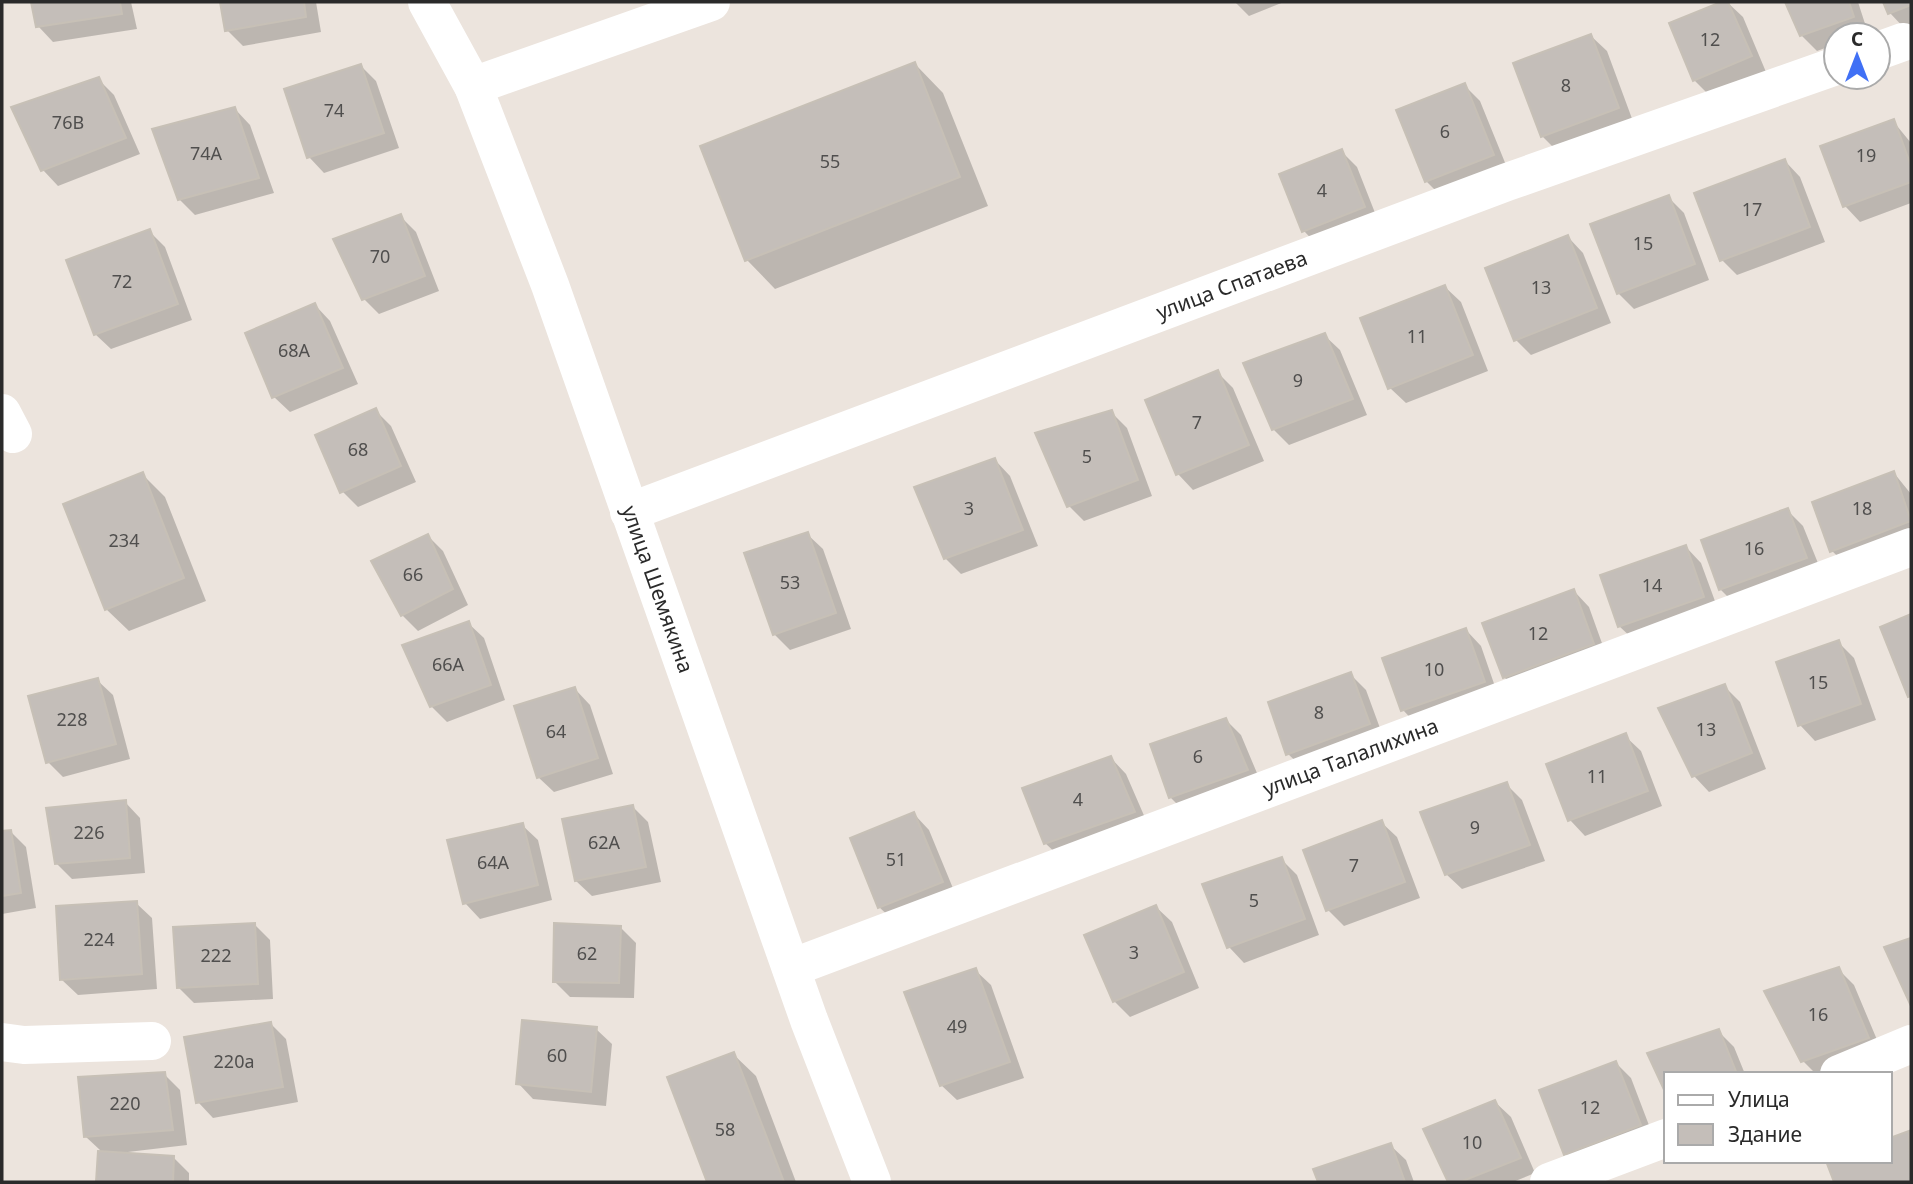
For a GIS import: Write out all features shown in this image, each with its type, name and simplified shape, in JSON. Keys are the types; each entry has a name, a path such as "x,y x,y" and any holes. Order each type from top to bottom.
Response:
{"street":[{"name":"улица Шемякина","path":"427,2 473,86 550,285 791,968 872,1182"},
{"path":"473,86 711,2"},
{"name":"улица Спатаева","path":"629,512 1507,183 1822,71"},
{"name":"улица Талалихина","path":"791,968 1911,547"},
{"path":"2,1042 23,1045 152,1041"},
{"path":"1844,1072 1911,1044"},
{"path":"1549,1182 1664,1139"}],"building":[{"path":"31,2 120,2 122,14 36,27"},
{"path":"220,2 304,2 306,17 225,31"},
{"path":"1721,2 1728,2 1752,56 1693,81 1669,23"},
{"path":"1785,2 1849,2 1854,17 1843,21 1822,21 1822,28 1800,36"},
{"path":"1883,2 1911,2 1911,5 1888,14"},
{"path":"1591,34 1619,108 1541,137 1513,63"},
{"path":"915,62 960,177 745,261 700,146"},
{"path":"361,64 384,133 307,158 284,89"},
{"path":"99,77 126,138 41,171 11,107"},
{"path":"1465,83 1494,155 1425,182 1396,110"},
{"path":"235,107 259,178 178,200 152,129"},
{"path":"1894,119 1911,166 1911,182 1843,207 1820,146"},
{"path":"1342,149 1365,207 1302,232 1279,174"},
{"path":"1785,159 1810,227 1720,261 1694,193"},
{"path":"1669,195 1695,264 1617,294 1590,224"},
{"path":"401,214 425,276 362,300 333,239"},
{"path":"150,229 178,304 94,335 66,260"},
{"path":"1568,235 1597,308 1514,341 1485,268"},
{"path":"1445,285 1473,355 1388,389 1360,318"},
{"path":"315,303 343,368 272,398 245,333"},
{"path":"1325,333 1353,399 1272,430 1243,363"},
{"path":"1218,370 1249,445 1176,475 1145,400"},
{"path":"376,408 401,466 340,493 315,435"},
{"path":"1112,410 1138,480 1067,507 1035,433"},
{"path":"995,458 1023,530 944,559 914,487"},
{"path":"1894,471 1911,521 1830,552 1812,502"},
{"path":"143,472 184,578 105,610 63,504"},
{"path":"1788,508 1807,558 1719,590 1701,540"},
{"path":"808,532 836,613 773,635 744,553"},
{"path":"428,534 453,589 401,616 371,561"},
{"path":"1686,545 1704,597 1618,627 1600,575"},
{"path":"1574,589 1594,644 1503,678 1482,623"},
{"path":"1911,614 1911,696 1908,697 1880,627"},
{"path":"469,621 491,685 430,707 402,645"},
{"path":"1466,628 1485,682 1401,711 1382,658"},
{"path":"1839,640 1861,704 1798,726 1776,662"},
{"path":"1351,672 1370,724 1286,755 1268,702"},
{"path":"98,678 116,744 46,763 28,696"},
{"path":"1725,684 1752,753 1692,777 1658,708"},
{"path":"575,687 598,758 537,778 514,706"},
{"path":"1226,718 1248,770 1169,798 1150,744"},
{"path":"1626,733 1648,791 1568,821 1546,764"},
{"path":"1111,756 1135,812 1044,844 1022,788"},
{"path":"1507,782 1530,845 1445,875 1420,812"},
{"path":"126,800 130,858 55,864 46,808"},
{"path":"633,805 646,867 575,881 562,819"},
{"path":"914,812 943,882 878,908 850,838"},
{"path":"1382,820 1405,882 1326,911 1303,850"},
{"path":"523,823 538,885 463,904 447,840"},
{"path":"11,830 21,893 2,896 2,831"},
{"path":"1282,857 1305,919 1227,948 1202,884"},
{"path":"137,901 142,974 60,980 56,906"},
{"path":"1156,905 1184,972 1113,1002 1084,935"},
{"path":"255,923 258,984 177,988 173,927"},
{"path":"554,923 621,926 619,983 553,982"},
{"path":"1911,938 1911,1006 1884,947"},
{"path":"1839,967 1869,1038 1801,1062 1764,991"},
{"path":"976,968 1010,1062 940,1086 904,992"},
{"path":"522,1020 597,1027 591,1092 516,1084"},
{"path":"271,1022 283,1087 196,1103 184,1037"},
{"path":"1719,1029 1736,1072 1664,1072 1664,1090 1647,1053"},
{"path":"734,1052 784,1182 707,1182 667,1077"},
{"path":"1616,1061 1641,1125 1564,1155 1539,1090"},
{"path":"165,1072 173,1130 84,1137 78,1077"},
{"path":"1495,1100 1521,1158 1460,1182 1448,1182 1423,1129"},
{"path":"1909,1131 1911,1182 1834,1182 1827,1163 1892,1163 1892,1137"},
{"path":"1391,1143 1405,1182 1318,1182 1313,1169"},
{"path":"98,1151 174,1156 173,1182 96,1182"}]}
